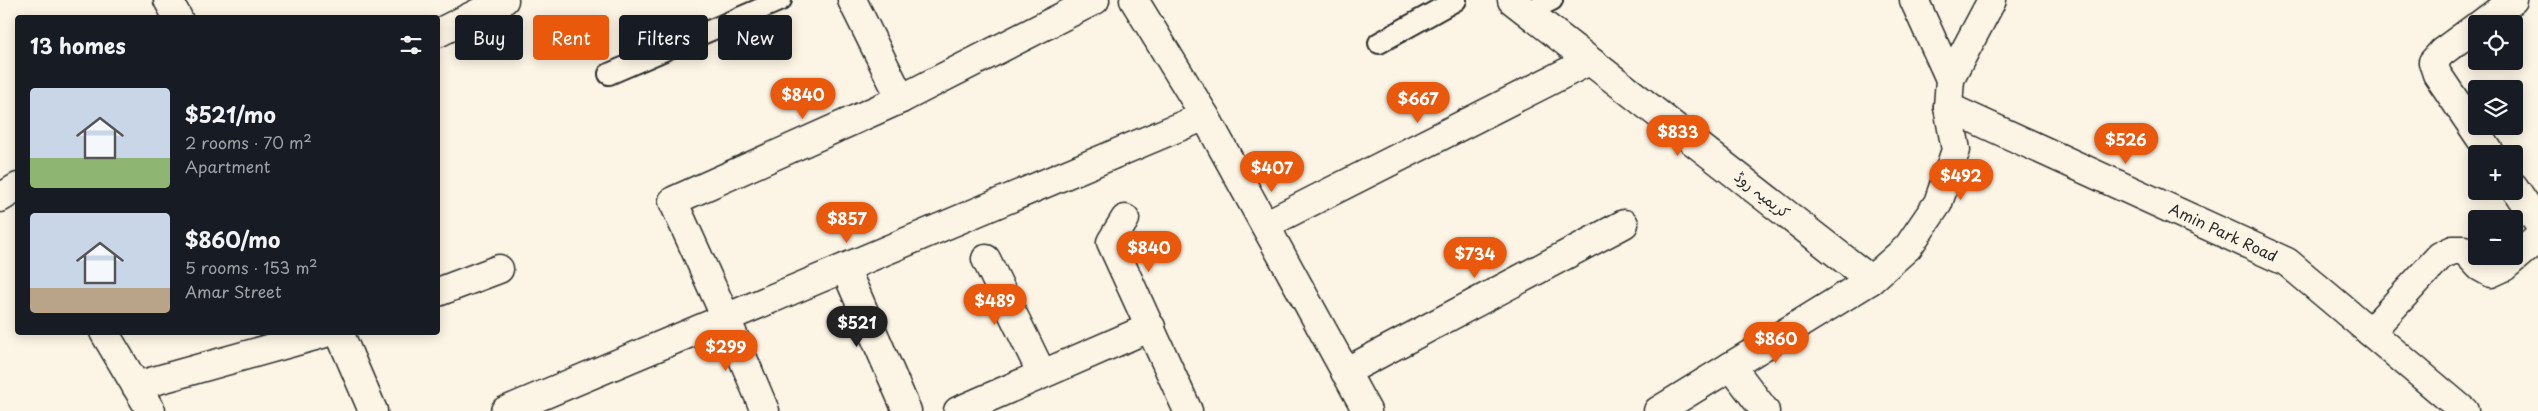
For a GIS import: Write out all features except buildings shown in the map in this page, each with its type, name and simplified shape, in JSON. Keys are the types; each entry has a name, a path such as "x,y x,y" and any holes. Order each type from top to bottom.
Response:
{"street":[{"path":"168,0 176,15"},
{"path":"440,32 504,0"},
{"path":"852,0 901,99"},
{"path":"764,411 726,318 673,201 901,99 1095,0"},
{"path":"1134,0 1205,116 1367,411"},
{"path":"1914,0 1950,79"},
{"path":"1658,411 1871,280 1908,247 1938,203 1956,150 1948,108 1950,79 1992,0"},
{"path":"2493,15 2513,0"},
{"name":"کریمیہ روڈ","path":"1519,6 1871,280"},
{"path":"2468,33 2442,52 2433,62 2437,74 2485,145"},
{"path":"1265,226 1589,61"},
{"name":"Amin Park Road","path":"1948,108 2286,262 2464,411"},
{"path":"505,411 1205,116"},
{"path":"2523,200 2538,223"},
{"path":"1125,219 1111,242 1151,326 1188,411"},
{"path":"1345,372 1624,224"},
{"path":"2370,332 2440,256 2453,250 2464,250 2480,267 2491,273 2504,267 2538,238"},
{"path":"986,259 1042,374"},
{"path":"845,268 907,411"},
{"path":"440,291 499,269"},
{"path":"958,411 1151,326"},
{"path":"106,335 151,411"},
{"path":"136,386 318,335"},
{"path":"340,335 373,411"},
{"path":"1732,366 1765,411"}],"lane":[{"path":"608,74 781,0"},
{"path":"1379,43 1456,0"},
{"path":"1519,6 1552,0"}]}
